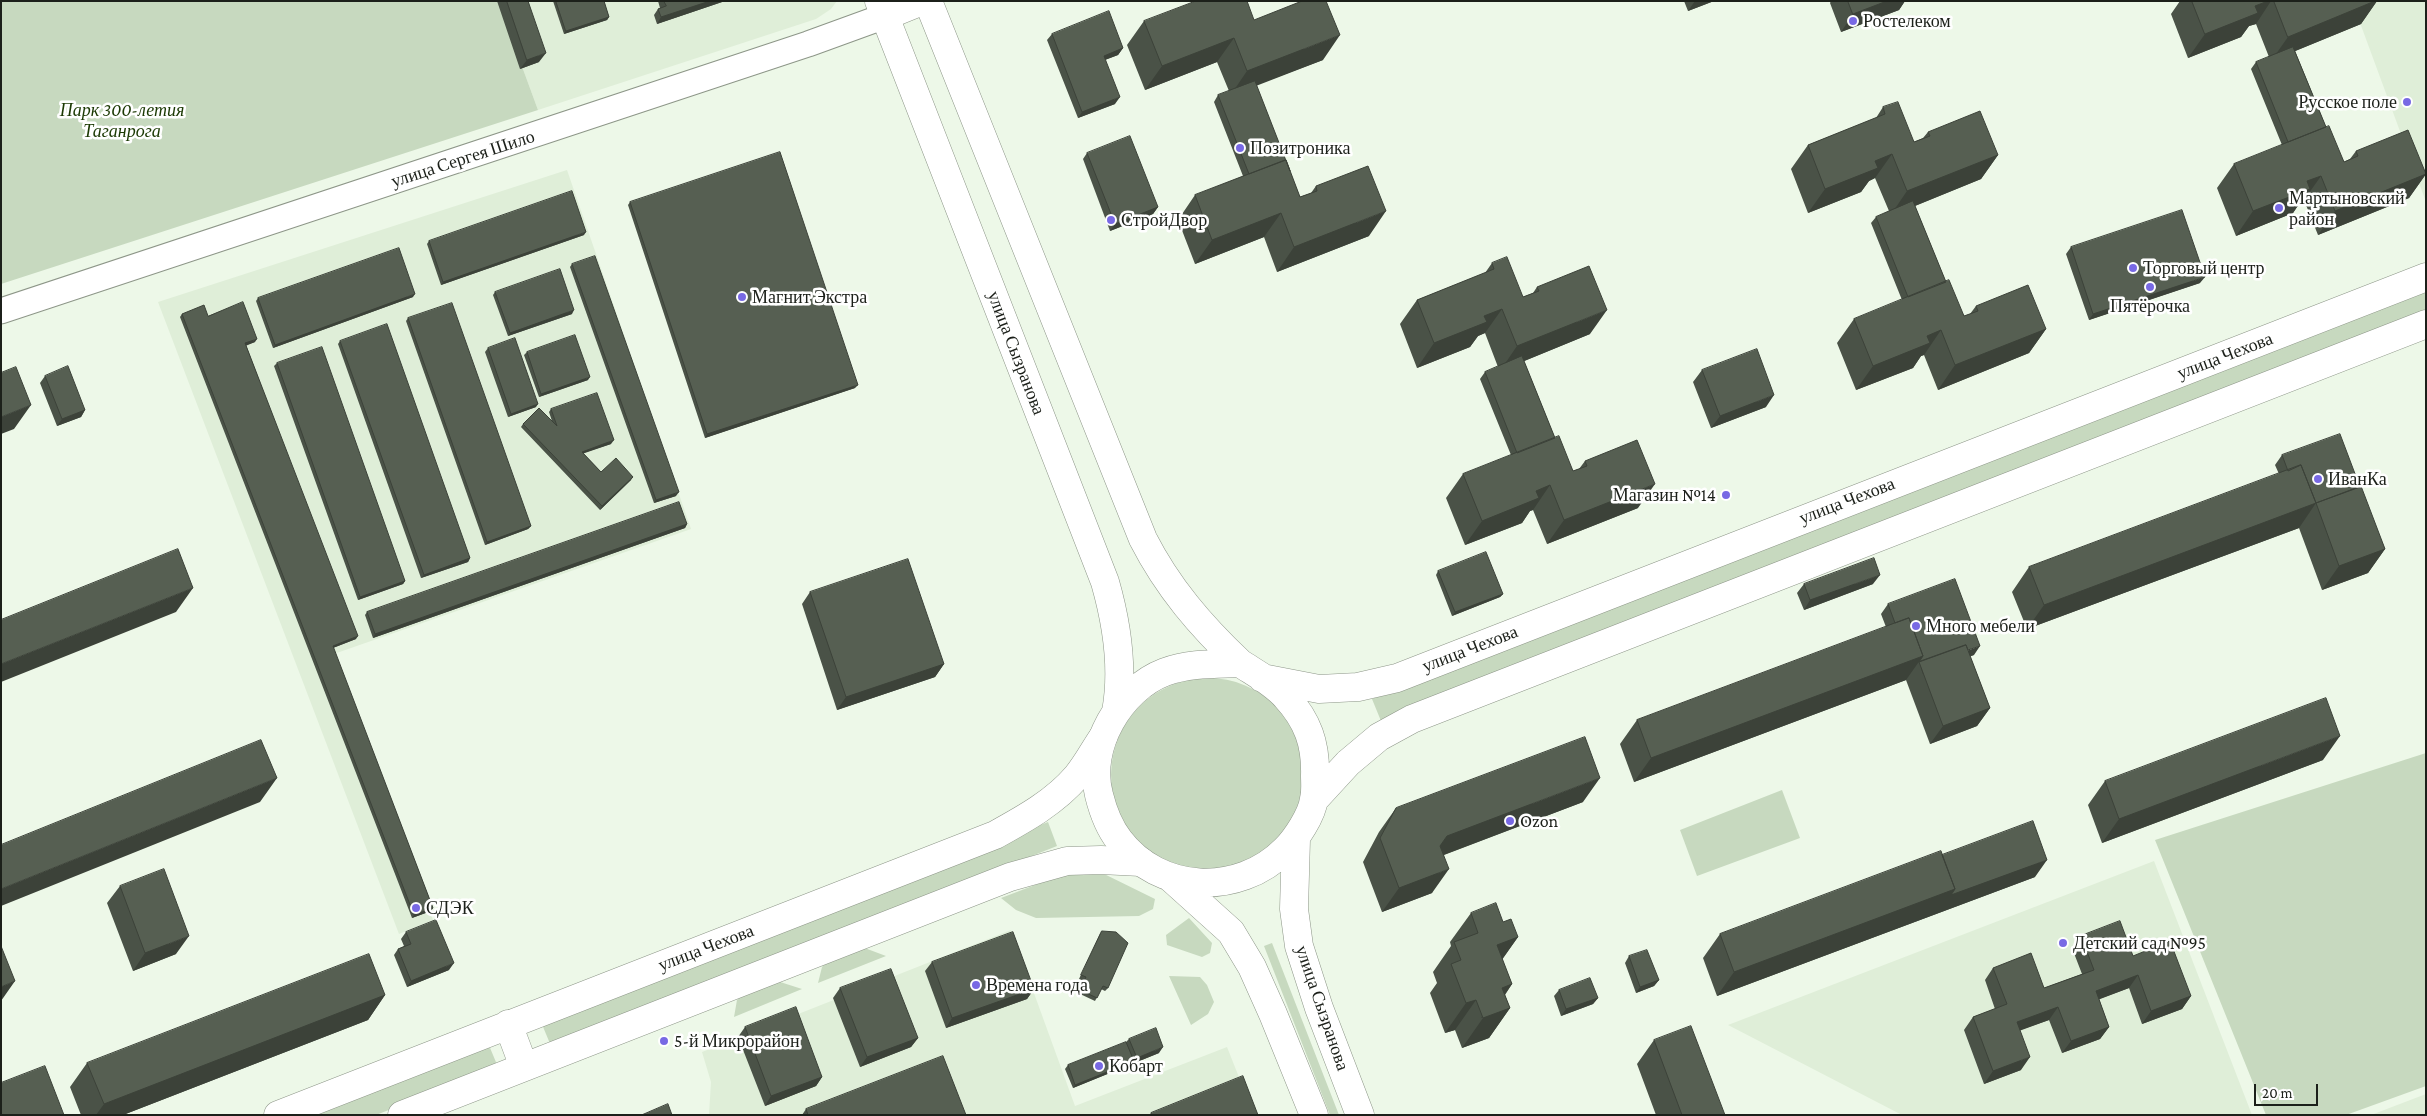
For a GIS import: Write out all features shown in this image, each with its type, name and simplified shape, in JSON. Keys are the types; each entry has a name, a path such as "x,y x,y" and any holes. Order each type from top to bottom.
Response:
{"main road":[{"name":"улица Сергея Шило","path":"882,9 922,1"},
{"path":"928,1 1143,539 1159,570 1182,603 1206,630 1251,671 1285,696 1304,720 1315,752 1314,800"},
{"name":"улица Сызранова","path":"882,9 1105,582 1113,610 1118,650 1121,687 1116,712"},
{"name":"улица Чехова","path":"1116,712 1136,689 1165,672 1199,664 1251,671 1319,689 1358,687 1396,678 2426,276"},
{"path":"1171,878 1200,884 1237,879 1252,874 1274,862 1296,839 1314,800 1348,763 1379,737 1412,719 2426,324"},
{"path":"1116,712 1103,737 1097,768 1098,791 1105,816 1118,840 1141,862 1171,878 1231,932 1252,967 1270,1006 1314,1115"},
{"name":"улица Чехова","path":"278,1115 995,835 1032,815 1060,794 1077,775 1103,737"},
{"name":"улица Сызранова","path":"1296,839 1294,909 1299,946 1319,1008 1360,1115"},
{"path":"402,1115 1010,878 1066,861 1141,862"},
{"path":"508,1024 524,1067"}],"street":[{"name":"улица Сергея Шило","path":"1,311 799,47 882,9"}],"shaded area":[{"path":"498,1 837,1 831,9 816,19 538,110"},
{"name":"Русское поле","path":"2352,1 2426,1 2426,202"},
{"path":"567,170 691,529 331,655 433,920 399,934 158,302"},
{"name":"Детский сад №95","path":"2154,861 2252,1115 1902,1115 1728,1025"},
{"path":"1011,930 1075,1106 1227,1047 1254,1115 709,1115 711,1082 702,1052"},
{"path":"2426,1094 2426,1115 2371,1115"}],"green space":[{"name":"Парк 300-летия Таганрога","path":"1,1 498,1 538,110 1,284"},
{"path":"2426,288 2426,314 1381,721 1372,699"},
{"path":"1198,678 1218,678 1254,689 1277,706 1289,721 1298,738 1305,765 1305,785 1298,812 1289,829 1277,844 1262,856 1245,865 1218,872 1198,872 1162,861 1146,850 1133,837 1122,821 1115,803 1111,785 1111,765 1122,729 1133,713 1146,700 1162,689 1180,682"},
{"path":"2426,753 2426,1086 2346,1115 2266,1115 2155,840"},
{"path":"1782,790 1800,838 1697,876 1680,830"},
{"path":"1048,822 1057,846 551,1046 541,1022"},
{"path":"1077,869 1094,869 1155,899 1153,909 1139,916 1036,918 1016,910 1001,898"},
{"path":"1189,918 1212,943 1210,953 1202,957 1167,945 1166,935"},
{"path":"1272,943 1339,1115 1330,1115 1264,946"},
{"path":"862,947 886,956 818,983 822,967 829,959"},
{"path":"1169,976 1200,977 1207,985 1214,1002 1208,1014 1191,1025"},
{"path":"777,981 802,989 734,1017 737,1000 744,993"},
{"path":"488,1043 498,1067 376,1115 304,1115"}],"building":[{"path":"507,1 528,1 546,53 527,60"},
{"path":"556,1 604,1 609,17 566,31"},
{"path":"664,1 710,1 661,17 658,9 666,6"},
{"path":"1196,1 1247,1 1254,20 1302,1 1326,1 1340,35 1247,71 1234,38 1162,66 1144,21"},
{"path":"1848,1 1887,1 1853,14"},
{"path":"2192,1 2268,1 2255,6 2258,13 2205,34"},
{"path":"2274,1 2375,1 2288,37"},
{"path":"1109,11 1123,48 1104,56 1120,97 1082,112 1052,34"},
{"path":"2293,47 2326,127 2288,142 2256,62"},
{"path":"1255,81 1286,160 1249,174 1218,95"},
{"path":"1898,102 1914,142 1930,136 1928,132 1980,111 1998,155 1907,191 1892,154 1875,161 1878,168 1825,189 1808,145 1885,114 1883,107"},
{"path":"2329,126 2344,162 2358,156 2356,151 2408,130 2426,174 2335,211 2321,176 2307,181 2310,189 2253,211 2234,164"},
{"path":"1130,136 1158,207 1115,224 1087,153"},
{"name":"Магнит Экстра","path":"780,152 858,385 707,434 630,202"},
{"path":"1286,160 1300,197 1317,191 1316,186 1368,166 1386,211 1294,247 1281,213 1212,240 1195,195"},
{"path":"572,191 586,232 443,282 429,241"},
{"path":"1913,201 1946,282 1908,297 1876,217"},
{"name":"Торговый центр","path":"2182,210 2205,277 2093,314 2071,247"},
{"path":"399,248 415,294 275,345 258,298"},
{"path":"595,256 679,492 656,500 572,264"},
{"path":"1507,257 1523,297 1539,291 1537,287 1589,266 1607,310 1517,346 1502,309 1484,316 1487,322 1434,343 1417,300 1494,269 1492,263"},
{"path":"560,269 574,310 510,333 495,292"},
{"path":"1949,280 1964,316 1978,311 1976,306 2028,285 2046,329 1955,365 1941,330 1927,336 1930,343 1873,366 1854,319"},
{"path":"243,302 257,339 245,343 358,636 333,646 433,908 414,915 182,314 204,305 208,316"},
{"path":"452,303 531,526 487,542 408,318"},
{"path":"387,324 470,558 424,575 340,341"},
{"path":"575,335 590,377 541,394 527,352"},
{"path":"515,338 538,404 511,414 488,348"},
{"path":"322,347 405,581 360,597 277,363"},
{"path":"1757,349 1774,395 1720,416 1702,370"},
{"path":"1522,356 1555,438 1517,453 1485,372"},
{"path":"68,366 85,410 62,419 45,376"},
{"path":"16,367 31,405 1,417 1,373"},
{"path":"597,393 614,440 582,452 601,472 616,458 633,477 602,506 523,424 539,408 557,426 551,409"},
{"path":"2340,434 2360,487 2316,503 2301,465 2288,471 2282,455"},
{"path":"1559,436 1573,471 1587,466 1585,461 1637,440 1655,484 1564,520 1550,485 1536,491 1539,498 1482,521 1463,474"},
{"path":"2301,465 2316,503 2044,605 2029,567"},
{"path":"2361,486 2385,549 2339,566 2316,503"},
{"path":"679,502 687,524 375,634 367,612"},
{"path":"178,549 193,588 1,664 1,620"},
{"path":"1486,552 1503,594 1455,612 1438,571"},
{"path":"1874,558 1880,575 1810,600 1804,584"},
{"path":"908,559 944,664 846,697 810,592"},
{"path":"1955,579 1980,646 1968,650 1966,645 1919,662 1923,656 1909,618 1895,623 1888,604"},
{"path":"1909,618 1923,656 1651,758 1637,720"},
{"path":"1966,645 1990,708 1943,726 1919,662"},
{"path":"2326,698 2340,736 2119,819 2105,781"},
{"path":"1585,737 1600,778 1447,836 1440,846 1449,869 1399,888 1380,838 1396,808"},
{"path":"261,740 277,778 1,889 1,845"},
{"path":"2033,821 2047,860 1951,895 1955,889 1942,855"},
{"path":"1941,851 1955,889 1734,972 1720,934"},
{"path":"164,869 189,936 145,953 120,886"},
{"path":"1496,903 1503,922 1511,919 1518,937 1497,945 1512,984 1502,988 1510,1008 1483,1018 1476,1000 1466,1003 1451,964 1461,960 1454,942 1478,933 1471,913"},
{"path":"436,920 454,963 411,981 398,949 411,944 406,932"},
{"path":"2120,921 2133,956 2170,941 2191,996 2151,1011 2138,975 2096,991 2109,1027 2071,1041 2058,1007 2017,1022 2030,1057 1993,1071 1973,1017 2007,1004 1993,968 2031,953 2044,988 2094,970 2081,936"},
{"path":"1102,931 1116,932 1128,943 1108,988 1103,986 1097,998 1080,990 1086,977 1081,975"},
{"name":"Времена года","path":"1013,932 1034,989 952,1018 932,962"},
{"path":"1,946 15,981 1,987"},
{"path":"1647,950 1659,980 1640,987 1629,956"},
{"path":"369,954 385,995 104,1104 87,1063"},
{"path":"891,969 918,1038 867,1057 840,988"},
{"path":"1590,978 1598,998 1566,1009 1559,990"},
{"path":"796,1007 822,1077 771,1096 745,1027"},
{"path":"1691,1026 1725,1115 1682,1115 1654,1040"},
{"path":"1156,1028 1163,1047 1137,1058 1129,1039"},
{"name":"Кобарт","path":"1126,1042 1134,1061 1075,1085 1068,1065"},
{"path":"943,1056 966,1115 808,1115 806,1109"},
{"path":"45,1066 64,1115 1,1115 1,1083"},
{"path":"1243,1076 1258,1115 1151,1115 1151,1113"},
{"path":"668,1104 672,1115 642,1115"}],"place":[{"name":"Ростелеком","path":"1853,21"},
{"name":"Русское поле","path":"2407,102"},
{"name":"Позитроника","path":"1240,148"},
{"name":"Мартыновский район","path":"2279,208"},
{"name":"СтройДвор","path":"1111,220"},
{"name":"Торговый центр","path":"2133,268"},
{"name":"Пятёрочка","path":"2150,287"},
{"name":"Магнит Экстра","path":"742,297"},
{"name":"ИванКа","path":"2318,479"},
{"name":"Магазин №14","path":"1726,495"},
{"name":"Много мебели","path":"1916,626"},
{"name":"Ozon","path":"1510,821"},
{"name":"СДЭК","path":"416,908"},
{"name":"Детский сад №95","path":"2063,943"},
{"name":"Времена года","path":"976,985"},
{"name":"5-й Микрорайон","path":"664,1041"},
{"name":"Кобарт","path":"1099,1066"}]}
